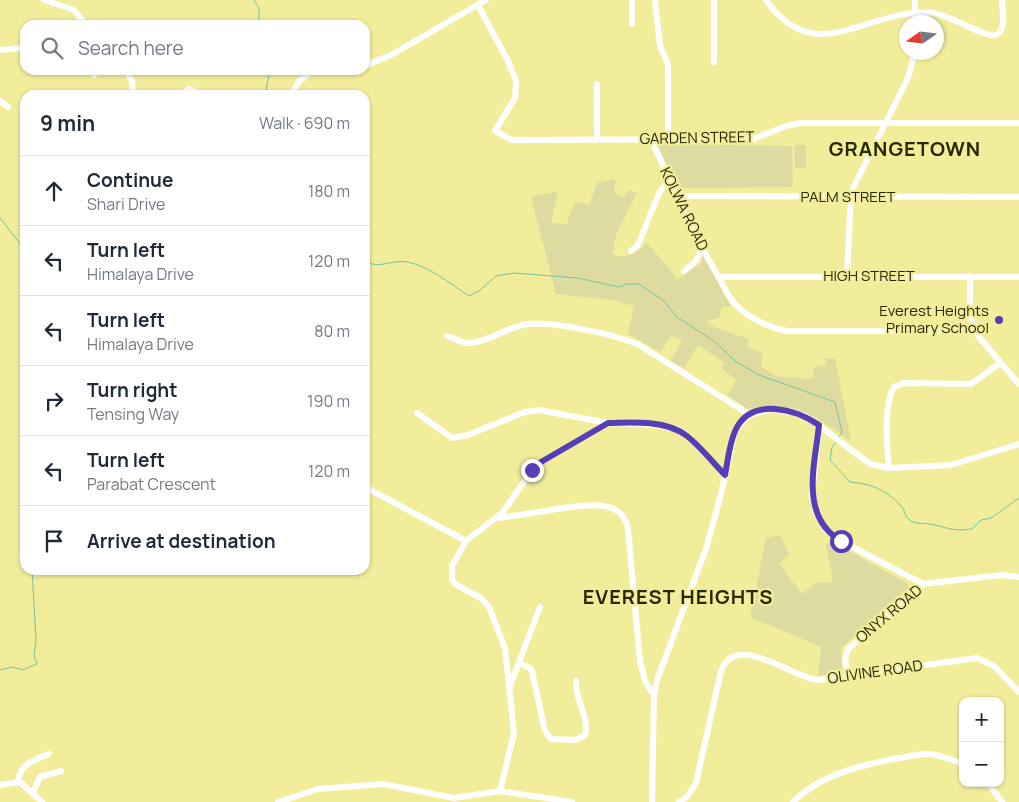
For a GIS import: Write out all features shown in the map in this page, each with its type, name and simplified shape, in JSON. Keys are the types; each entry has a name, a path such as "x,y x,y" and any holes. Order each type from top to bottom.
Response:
{"street":[{"path":"44,0 74,10 82,20"},
{"path":"370,64 393,54 486,0"},
{"path":"632,0 632,24"},
{"path":"655,0 660,46 668,64 668,138"},
{"path":"714,0 714,62"},
{"path":"766,0 789,26 815,34 848,31 886,17 914,13 947,16 984,35 992,36 999,34 1002,29 1002,0"},
{"path":"914,13 915,0"},
{"name":"GARDEN STREET","path":"478,5 516,80 515,98 495,131 512,140 753,139 792,124 1019,123"},
{"path":"0,50 20,48"},
{"path":"847,275 850,196 887,124 908,78 913,60"},
{"path":"128,75 132,80 133,90"},
{"path":"294,90 299,80 306,75"},
{"path":"596,84 597,140"},
{"path":"0,101 8,108"},
{"name":"KOLWA ROAD","path":"651,139 702,248 737,306 777,329 974,331"},
{"path":"631,251 638,245 658,193 669,180"},
{"name":"PALM STREET","path":"678,196 1019,197"},
{"path":"684,271 695,262 702,248"},
{"name":"HIGH STREET","path":"718,277 847,275 1019,277"},
{"path":"970,276 970,313 974,331 1019,384"},
{"path":"447,336 469,343 524,324 540,323 624,339 638,345 750,415"},
{"path":"890,468 887,439 889,402 894,388 904,383 971,384 1000,363"},
{"path":"417,414 452,438 468,435 532,410 551,411 608,423 656,424 680,430 725,475"},
{"path":"652,802 654,696 664,659 706,548 737,428 750,415 762,410 786,410 809,418 870,464 890,468 951,465 1019,444"},
{"path":"500,791 514,734 505,648 489,608 481,598 460,587 452,579 452,566 466,541 497,518 536,465 608,423"},
{"path":"819,425 812,496 816,513 826,530 858,550 923,584"},
{"path":"370,490 466,541"},
{"path":"497,518 596,505 616,510 623,516 628,529 640,662 645,681 654,696"},
{"name":"ONYX ROAD","path":"849,677 845,659 848,649 923,584 1002,575 1019,577"},
{"path":"510,687 540,608"},
{"name":"OLIVINE ROAD","path":"679,802 687,797 696,783 721,670 727,659 739,654 758,657 810,679 849,677 976,658 988,662 1019,692"},
{"path":"519,663 530,668 532,671 545,731 551,739 575,740 585,735 586,728 577,698 576,680"},
{"path":"18,781 19,774 26,765 49,754"},
{"path":"793,802 803,793 832,777 873,763 925,754 936,755 959,763"},
{"path":"33,792 40,777 61,771"},
{"path":"0,785 18,781 33,792 42,802"},
{"path":"278,802 318,789 370,784 401,786 454,798 500,791 572,802"},
{"path":"991,787 1002,802"}],"shaded area":[{"path":"657,144 792,146 793,187 678,188"},
{"path":"795,145 806,145 806,168 795,168"},
{"path":"615,179 615,193 623,198 629,190 637,193 617,232 612,254 618,256 631,255 647,243 677,280 702,262 702,254 731,306 722,307 719,318 707,321 714,327 749,339 747,347 763,353 761,367 776,376 812,379 814,367 826,365 825,358 835,358 851,441 815,417 791,408 764,406 748,409 727,395 736,380 721,368 725,363 698,345 684,368 671,361 682,340 671,336 660,352 628,334 634,306 612,300 556,294 531,197 558,191 551,222 566,225 575,202 589,205 597,183"},
{"path":"780,535 789,554 779,564 802,594 818,582 828,583 833,581 826,544 832,541 911,586 841,648 842,671 818,676 821,647 750,617 766,538"}],"waterway":[{"path":"254,0 259,8 259,20"},
{"path":"266,90 269,75"},
{"path":"0,218 20,243"},
{"path":"370,264 401,261 415,264 432,271 469,296 479,291 496,276 514,273 578,278 619,287 627,284 639,284 664,301 677,317 714,341 735,361 759,375 835,402 842,432 839,437"},
{"path":"836,442 832,447 830,460 850,482 865,484 884,491 901,506 907,518 913,522 954,530 972,529 981,520 991,518 1019,498"},
{"path":"0,670 13,667 22,670 37,664 34,656 36,640 32,575"}],"place":[{"name":"Everest Heights Primary School","path":"999,320"}],"district":[{"name":"GRANGETOWN","path":"905,149"},
{"name":"EVEREST HEIGHTS","path":"678,597"}],"route":[{"path":"532,470 536,465 608,423 617,422 656,424 680,430 725,475 734,436 741,422 750,415 762,410 772,409 797,412 819,425 812,496 813,505 826,530 841,541"}]}
